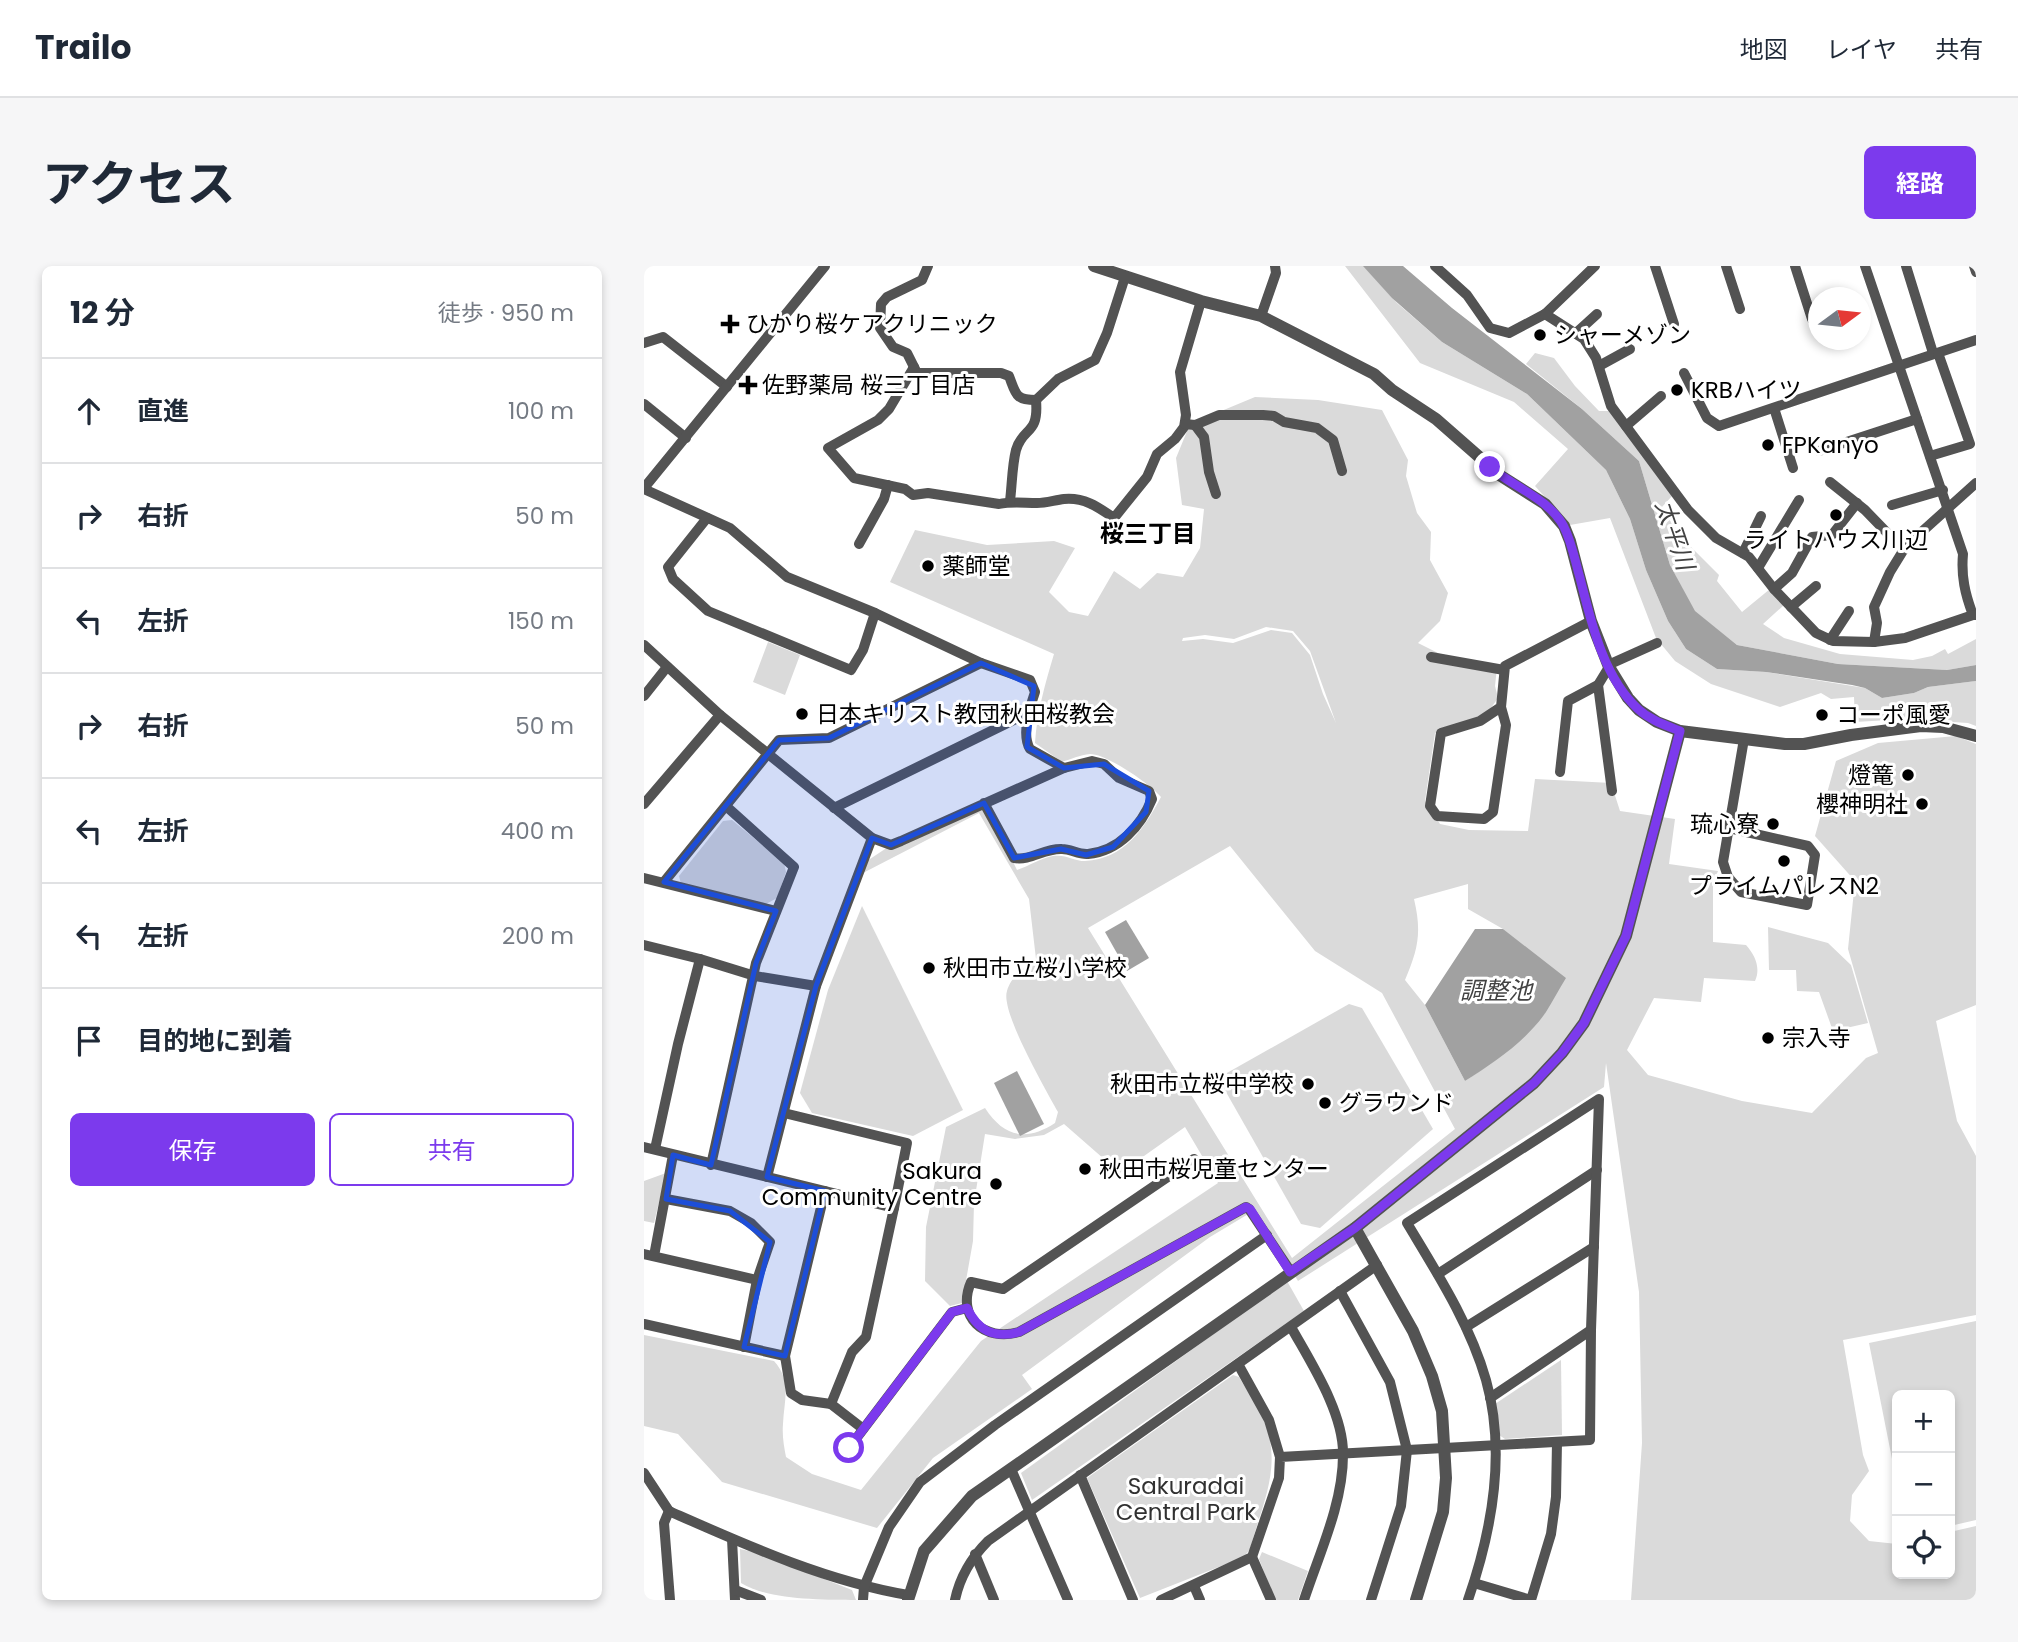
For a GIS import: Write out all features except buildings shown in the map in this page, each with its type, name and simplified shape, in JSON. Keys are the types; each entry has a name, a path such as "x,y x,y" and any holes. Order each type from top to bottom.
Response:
{"street":[{"path":"825,266 644,489 730,528 787,577 875,613 981,663 1030,680 1035,692 1028,713 1027,744 1030,749 1064,768"},
{"path":"928,266 922,280 887,297 881,304 880,328 893,347 907,353 917,373 1001,373 1009,376 1017,396 1023,400 1036,400 1058,379 1095,360 1107,333 1125,277"},
{"path":"1094,266 1202,301 1261,316 1374,374 1392,390 1436,419 1501,476 1545,504 1564,526 1570,541 1591,621 1609,666 1628,698 1639,710 1657,722 1680,731 1785,744 1804,744 1921,726 1943,727 1976,736"},
{"path":"1261,316 1276,273 1275,266"},
{"path":"1436,266 1466,295 1490,328 1509,333 1545,314 1595,266"},
{"path":"1655,266 1674,324"},
{"path":"1726,266 1741,309"},
{"path":"1795,266 1808,306"},
{"path":"1545,314 1584,339 1599,366 1611,406 1696,519 1716,538 1743,553 1816,633 1830,640 1874,642 1905,638 1974,615 1961,576 1963,554 1865,266"},
{"path":"1906,266 1970,444 1930,456"},
{"path":"1974,266 1976,272"},
{"path":"1202,301 1180,372 1186,415 1190,424 1204,437 1209,472 1216,494"},
{"path":"1576,334 1597,314"},
{"path":"644,343 663,337 727,387"},
{"path":"1684,373 1707,418 1718,426 1976,340"},
{"path":"1599,366 1630,349"},
{"path":"914,367 889,409 878,420 828,448 854,478 888,485 918,496 928,493 999,504 1010,501 1044,503 1079,499 1092,503 1114,518 1147,477 1157,454 1190,424 1219,415 1243,414 1274,416 1284,422 1317,428 1333,440 1342,471"},
{"path":"1626,426 1661,396"},
{"path":"1010,501 1017,448 1034,425 1037,415 1036,400"},
{"path":"644,404 685,438"},
{"path":"1774,408 1793,468"},
{"path":"1819,451 1917,419"},
{"path":"1830,482 1857,503 1895,541 1906,546"},
{"path":"1874,642 1877,623 1874,607 1889,572 1906,546 1976,483"},
{"path":"859,544 884,499 888,485"},
{"path":"1892,505 1943,490"},
{"path":"1758,568 1799,500"},
{"path":"1774,589 1792,573 1812,537 1832,535 1857,503"},
{"path":"1743,553 1761,516"},
{"path":"707,518 668,567 673,579 708,611 851,670 863,650 875,613"},
{"path":"1791,607 1816,586"},
{"path":"1830,640 1849,611"},
{"path":"1501,707 1480,721 1441,733 1430,806 1437,816 1484,819 1493,812 1506,725 1501,707 1505,666 1591,621"},
{"path":"1560,772 1567,701 1598,685 1609,666 1657,643"},
{"path":"644,645 720,715 834,808 872,838 891,845 984,803 1064,768 1092,761 1104,764 1119,778 1149,790 1152,799 1130,833 1112,848 1086,855 1061,849 1023,859 1014,858 984,803"},
{"path":"1431,657 1504,670"},
{"path":"664,882 779,740 828,738 981,663"},
{"path":"644,696 667,667"},
{"path":"1598,685 1612,791"},
{"path":"834,808 1028,713"},
{"path":"644,804 720,715"},
{"path":"644,1473 669,1511 732,1539 864,1587 908,1598 924,1551 972,1496 1355,1228 1534,1083 1562,1053 1584,1023 1626,936 1680,731"},
{"path":"1729,828 1808,846 1815,855 1807,905 1741,892 1728,877 1723,862 1744,739"},
{"path":"710,1165 756,963 794,867 727,807"},
{"path":"767,1177 816,986 872,838"},
{"path":"644,878 776,911"},
{"path":"644,946 755,976 816,986"},
{"path":"700,959 649,1148 894,1208"},
{"path":"1280,1457 1496,1444 1590,1440 1599,1099 1407,1223 1466,1327 1486,1378 1490,1398 1496,1444 1494,1488 1488,1528 1468,1600"},
{"path":"784,1113 907,1143 866,1337 852,1352 831,1404"},
{"path":"673,1155 666,1199 649,1255 757,1280"},
{"path":"1194,1159 1003,1289 971,1282 967,1308 981,1330 999,1336 1019,1332 1246,1207 1250,1209 1290,1272"},
{"path":"1438,1274 1597,1170"},
{"path":"825,1191 785,1356 791,1393 802,1400 831,1404 862,1428"},
{"path":"666,1199 730,1211 751,1223 770,1242 757,1280 744,1347"},
{"path":"1355,1228 1413,1331 1432,1376 1442,1411 1445,1448 1443,1511 1416,1600"},
{"path":"863,1600 864,1587 889,1527 920,1482 995,1425 1267,1235"},
{"path":"1466,1327 1594,1247"},
{"path":"955,1600 960,1580 975,1554 988,1541 1377,1265"},
{"path":"1340,1291 1390,1382 1407,1450 1401,1506 1371,1600"},
{"path":"849,1448 952,1312 967,1308"},
{"path":"644,1324 785,1356"},
{"path":"1291,1327 1322,1381 1335,1412 1343,1454 1336,1502 1304,1600"},
{"path":"1490,1398 1591,1330"},
{"path":"1238,1364 1269,1420 1280,1457 1279,1478 1252,1557 1271,1600"},
{"path":"1474,1583 1531,1600 1551,1534 1556,1497 1557,1442"},
{"path":"1011,1469 1068,1600"},
{"path":"1080,1475 1133,1600"},
{"path":"669,1511 664,1523 670,1600"},
{"path":"732,1539 735,1595 761,1600"},
{"path":"975,1554 994,1600"},
{"path":"1161,1600 1252,1557"},
{"path":"1194,1586 1200,1600"}],"highlighted area":[{"path":"981,663 1034,686 1027,747 1064,768 1104,764 1149,791 1146,812 1113,847 1086,855 1061,849 1014,858 984,803 891,845 872,838 816,986 767,1177 825,1191 785,1356 744,1347 770,1242 730,1211 666,1199 673,1155 711,1165 756,963 776,911 664,882 779,740 829,738"}],"green space":[{"path":"1345,266 1364,266 1397,303 1442,342 1527,394 1606,470 1630,519 1646,570 1668,621 1686,649 1717,669 1766,672 1865,688 1882,698 1914,693 1928,687 1976,681 1976,726 1968,723 1906,719 1855,722 1854,697 1831,699 1821,693 1780,707 1711,684 1675,661 1656,638 1610,518 1570,525 1535,486 1568,449 1514,402 1420,363"},
{"path":"1535,353 1554,358 1575,386 1599,411 1611,411 1673,495 1661,508 1685,541 1719,575 1717,581 1742,612 1770,589 1784,605 1763,624 1784,638 1840,654 1913,660 1932,656 1945,649 1948,654 1976,639 1976,665 1947,670 1838,664 1737,645 1694,611 1670,565 1639,461 1582,409 1526,364"},
{"path":"1255,397 1318,400 1382,410 1408,460 1406,476 1417,513 1431,532 1430,560 1448,593 1440,621 1418,643 1448,658 1497,667 1495,686 1498,698 1486,715 1435,733 1425,801 1440,824 1469,830 1528,831 1535,779 1611,783 1620,811 1675,819 1669,864 1718,871 1713,883 1713,942 1746,945 1756,962 1755,981 1704,978 1701,1002 1654,998 1627,1050 1648,1075 1742,1101 1812,1113 1866,1058 1878,1053 1848,949 1855,881 1815,836 1836,761 1878,743 1956,736 1976,744 1976,1005 1936,1021 1957,1121 1976,1156 1976,1315 1843,1340 1863,1455 1869,1471 1852,1495 1850,1521 1869,1541 1892,1543 1892,1579 1955,1579 1955,1531 1976,1526 1976,1600 1631,1600 1642,1443 1639,1292 1606,1063 1604,1087 1298,1281 1255,1210 1210,1237 1022,1375 1032,1389 933,1458 877,1528 722,1482 678,1434 644,1426 644,1335 774,1361 780,1368 785,1383 783,1433 786,1457 812,1474 861,1490 981,1341 1218,1183 1185,1127 1120,1173 1064,1124 1044,1135 1015,1139 985,1134 974,1203 973,1241 962,1303 950,1306 925,1281 926,1227 946,1127 985,1108 992,1118 1008,1130 1016,1134 1034,1133 1055,1123 1058,1112 1025,1051 1007,1001 1007,991 1012,981 1036,959 1029,899 979,813 863,873 864,863 891,845 984,803 1017,870 1053,856 1085,861 1099,859 1122,848 1140,831 1161,797 1148,785 1117,764 1097,755 1090,754 1062,762 1035,743 1040,709 1054,654 890,582 915,530 987,545 1054,541 1075,548 1049,592 1069,612 1088,616 1114,571 1140,589 1157,573 1183,577 1200,548 1204,509 1182,505 1176,458 1190,424","holes":["1266,627 1293,631 1310,651 1336,723 1310,655 1292,633 1271,630 1233,643 1203,639 1182,641 1183,638 1205,635 1234,639","1230,846 1315,951 1382,993 1455,1129 1292,1258 1088,928","1468,884 1468,909 1503,929 1545,1013 1508,1049 1465,1081 1425,1005 1405,980 1417,941 1418,922 1414,899"]},
{"path":"768,642 800,655 785,695 753,682"},
{"path":"732,820 784,863 786,872 777,898 766,904 681,884 679,876 723,821"},
{"path":"862,906 963,1110 913,1136 812,1113 800,1093 828,990"},
{"path":"1768,927 1828,943 1851,965 1868,1023 1833,1031 1819,992 1797,991 1796,970 1769,970"},
{"name":"グラウンド","path":"1349,1004 1362,1008 1433,1129 1320,1228 1301,1224 1218,1078"},
{"path":"666,1173 654,1223 644,1221 644,1181"},
{"path":"1287,1281 1304,1311 1032,1500 1021,1473"},
{"path":"1976,1321 1976,1520 1955,1525 1955,1390 1892,1390 1892,1459 1869,1343"},
{"path":"1561,1360 1562,1435 1505,1439 1499,1435 1495,1404"},
{"name":"Sakuradai Central Park","path":"1233,1375 1239,1377 1262,1414 1272,1454 1269,1485 1250,1549 1244,1557 1140,1598 1087,1478"},
{"path":"740,1549 758,1553 852,1590 856,1600 796,1598 752,1589 741,1583"},
{"path":"1262,1552 1308,1571 1298,1600 1275,1600 1259,1559"}],"water":[{"path":"1363,266 1403,266 1452,308 1582,409 1639,461 1670,565 1695,611 1737,645 1838,664 1947,670 1976,665 1976,681 1928,687 1914,693 1882,698 1865,688 1852,685 1766,672 1717,669 1686,649 1668,621 1646,570 1630,519 1606,470 1527,394 1442,342 1392,298"},
{"path":"1126,920 1149,958 1127,971 1105,932"},
{"name":"調整池","path":"1475,929 1503,929 1566,978 1538,1023 1499,1058 1465,1081 1425,1005"},
{"path":"1017,1071 1044,1124 1020,1136 994,1083"}],"place":[{"name":"ひかり桜ケアクリニック","path":"730,324"},
{"name":"シャーメゾン","path":"1540,335"},
{"name":"佐野薬局 桜三丁目店","path":"748,385"},
{"name":"KRBハイツ","path":"1677,390"},
{"name":"FPKanyo","path":"1768,445"},
{"name":"ライトハウス川辺","path":"1836,515"},
{"name":"薬師堂","path":"928,566"},
{"name":"日本キリスト教団秋田桜教会","path":"802,714"},
{"name":"コーポ風愛","path":"1822,715"},
{"name":"燈篭","path":"1908,775"},
{"name":"櫻神明社","path":"1922,804"},
{"name":"琉心寮","path":"1773,824"},
{"name":"プライムパレスN2","path":"1784,861"},
{"name":"秋田市立桜小学校","path":"929,968"},
{"name":"宗入寺","path":"1768,1038"},
{"name":"秋田市立桜中学校","path":"1308,1084"},
{"name":"グラウンド","path":"1325,1103"},
{"name":"秋田市桜児童センター","path":"1085,1169"},
{"name":"Sakura Community Centre","path":"996,1184"}],"district":[{"name":"桜三丁目","path":"1148,533"}],"route":[{"path":"849,1448 952,1312 967,1308 981,1330 999,1336 1019,1332 1246,1207 1250,1209 1290,1272 1355,1228 1534,1083 1562,1053 1584,1023 1626,936 1680,731 1657,722 1639,710 1616,681 1591,621 1570,541 1557,516 1545,504 1490,467"}],"water label":[{"name":"太平川","path":"1675,535"}]}
